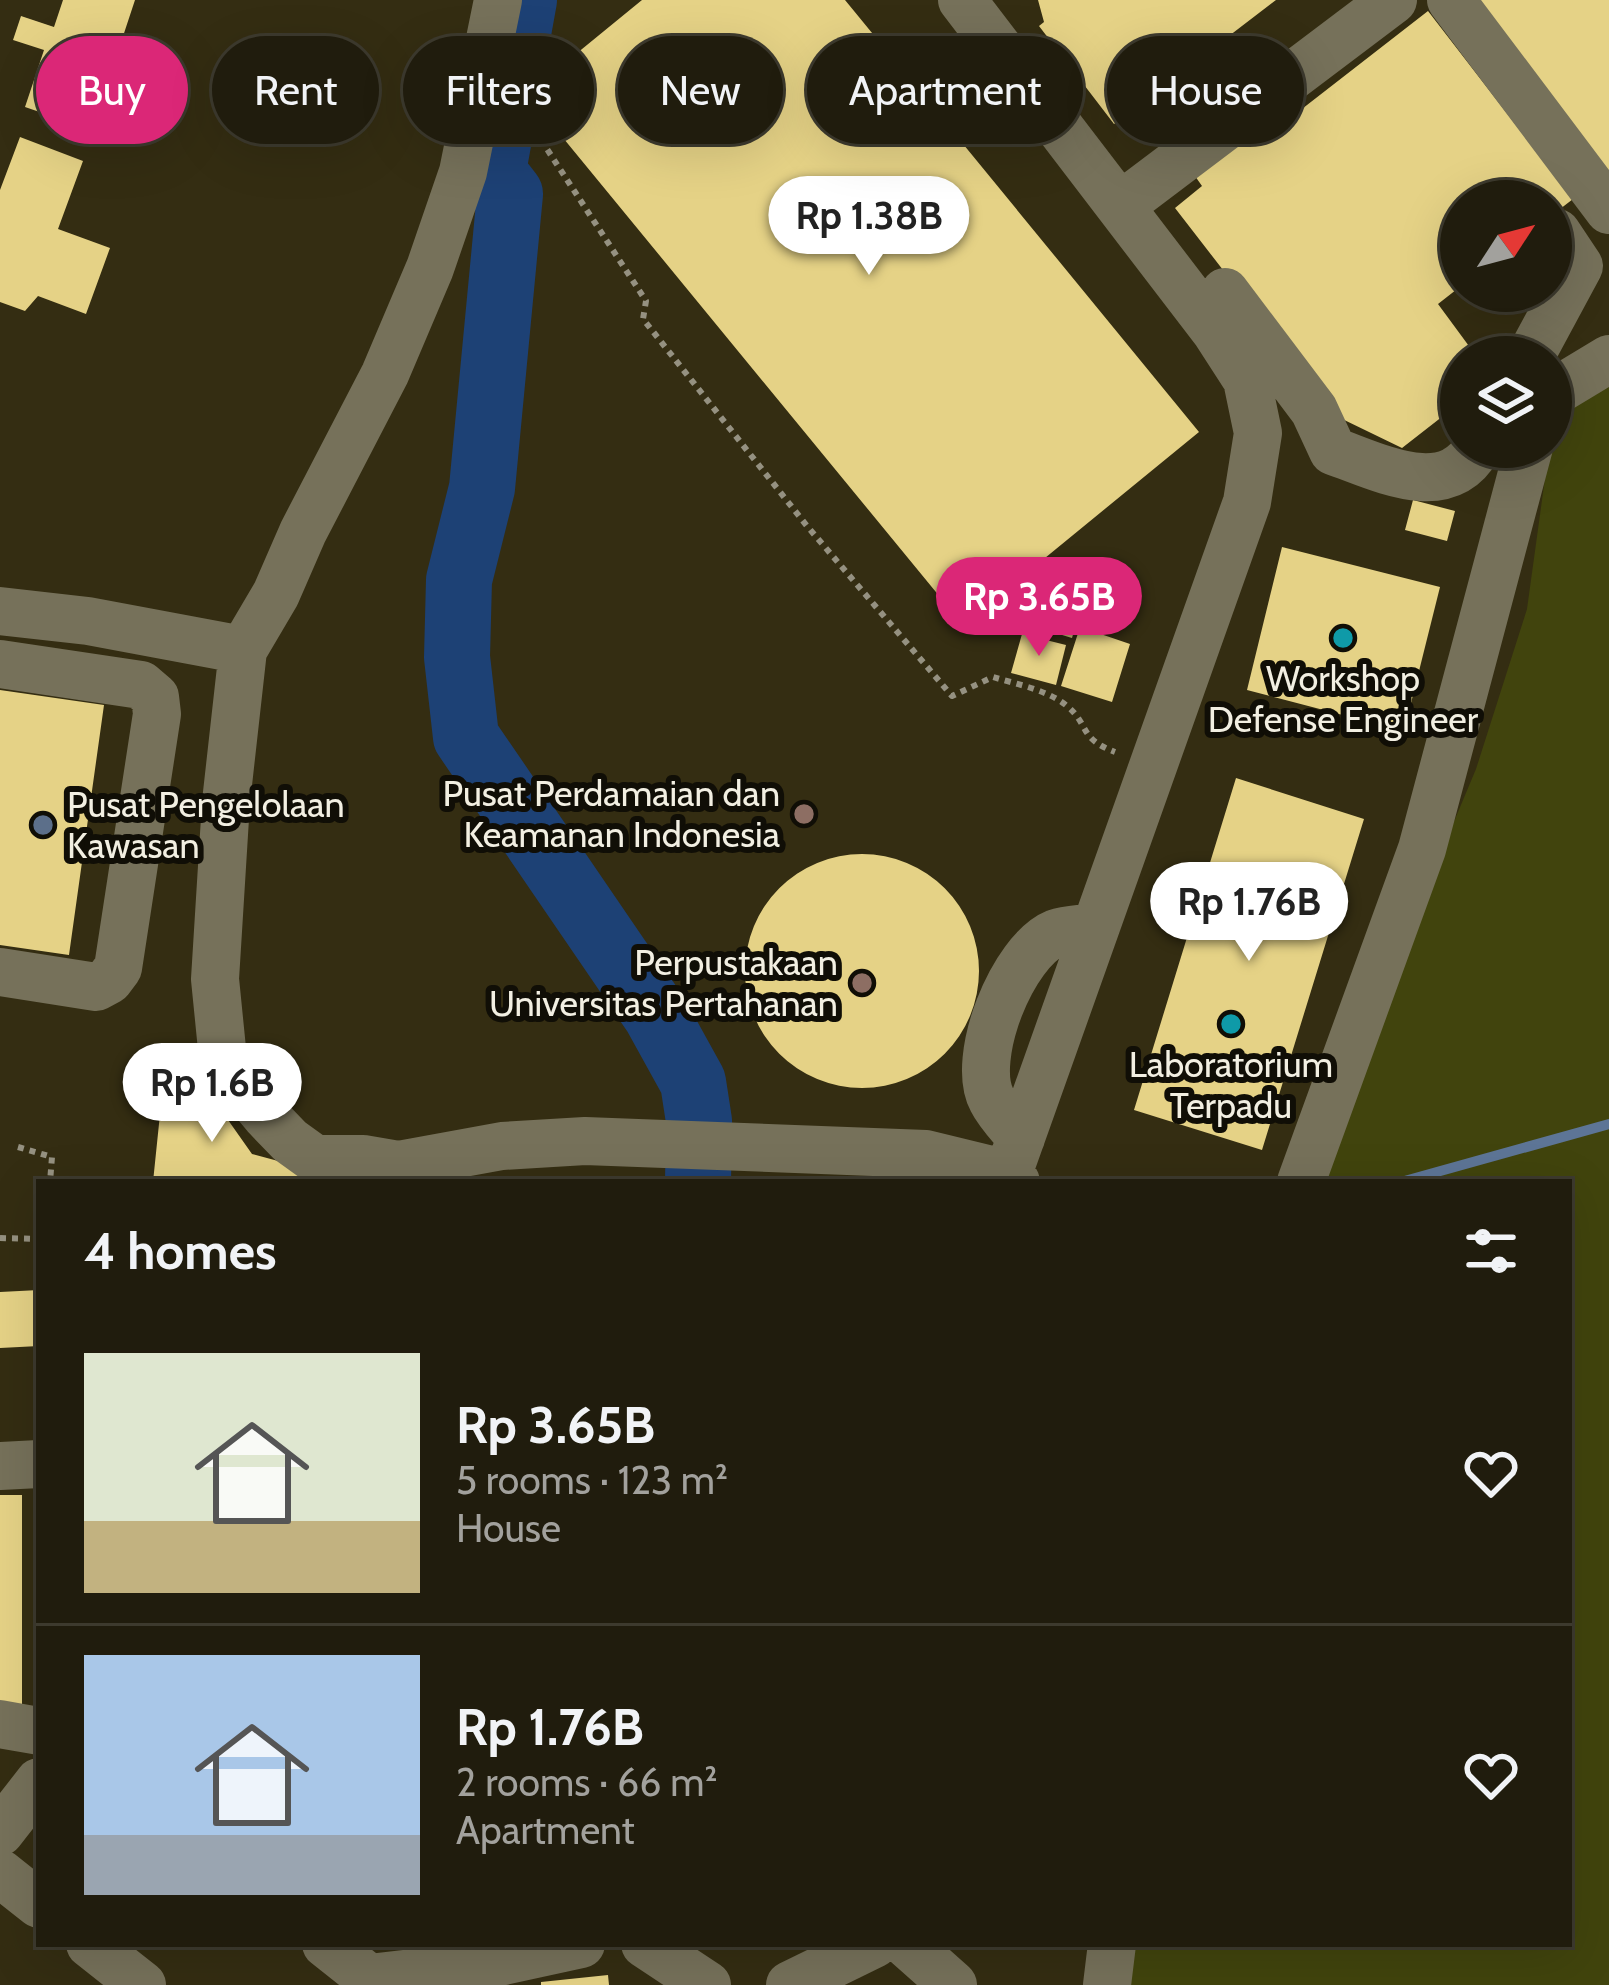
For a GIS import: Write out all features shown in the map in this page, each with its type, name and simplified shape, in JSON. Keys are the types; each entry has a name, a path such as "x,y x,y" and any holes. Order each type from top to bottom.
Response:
{"lane":[{"path":"499,0 463,172 430,268 385,374 276,594 243,650 226,802 215,979 222,1049 266,1116 290,1142 315,1159 363,1159 398,1166 523,1145 585,1142 737,1149 898,1167 926,1154 1015,1165 989,1097 988,1039 1010,980 1028,956 1054,934 1094,927 1247,502 1258,433 1247,380 1165,264 962,0"},
{"path":"1120,206 1393,0"},
{"path":"1451,0 1609,210"},
{"path":"1165,264 1191,246 1314,410 1333,451 1408,478 1439,477 1461,468"},
{"path":"1572,381 1609,359"},
{"path":"1302,1179 1422,849 1523,468"},
{"path":"0,611 88,621 243,650"},
{"path":"0,664 141,685 154,697 158,714 118,968 96,987 0,972"},
{"path":"0,1466 36,1464"},
{"path":"0,1724 36,1730"},
{"path":"0,1832 36,1786"},
{"path":"0,1873 36,1902"},
{"path":"94,1947 142,1985"},
{"path":"329,1947 368,1983 567,1947"},
{"path":"650,1947 707,1985"},
{"path":"790,1985 868,1947"},
{"path":"910,1947 953,1985"},
{"path":"1108,1985 1112,1947"}],"path":[{"path":"544,144 646,301 643,319 952,696 993,677 1034,690 1068,707 1091,743"},
{"path":"18,1147 52,1157 50,1179"},
{"path":"0,1238 36,1239"}],"shaded area":[{"name":"Pusat Perdamaian dan Keamanan Indonesia","path":"0,0 1609,0 1609,1985 0,1985"},
{"path":"1609,371 1609,1985 1123,1985 1129,1947 1572,1947 1572,1179 1314,1179 1371,1020 1476,769 1527,609 1546,468 1572,468 1572,398"}],"building":[{"path":"63,0 135,0 123,36 36,36 36,47 13,40 21,16 54,27"},
{"path":"642,0 845,0 874,36 807,36 807,144 963,144 1199,432 963,625 568,144 594,144 594,39"},
{"path":"1038,0 1276,0 1229,36 1107,36 1107,115 1083,83 1083,36 1047,36 1039,26 1044,22"},
{"path":"1476,0 1609,0 1609,176"},
{"path":"1428,11 1558,180 1440,180 1438,304 1462,336 1440,336 1440,418 1402,448 1336,416 1175,208 1202,186 1195,176 1238,144 1304,144 1304,107"},
{"path":"36,74 36,111 25,107"},
{"path":"20,137 83,161 58,229 110,248 86,314 38,296 25,311 0,302 0,190"},
{"path":"1413,500 1455,511 1447,541 1405,530"},
{"name":"Workshop Defense Engineer","path":"1282,547 1440,587 1404,731 1247,690"},
{"path":"1033,596 1080,610 1072,638 1026,624"},
{"path":"1080,627 1130,644 1112,702 1061,686"},
{"path":"1022,634 1066,645 1056,685 1011,673"},
{"name":"Pusat Pengelolaan Kawasan","path":"0,690 104,705 69,955 0,945"},
{"name":"Laboratorium Terpadu","path":"1236,778 1364,819 1262,1150 1134,1110"},
{"name":"Perpustakaan Universitas Pertahanan","path":"862,854 907,863 945,888 970,926 979,971 970,1016 945,1054 907,1079 862,1088 817,1079 779,1054 754,1016 745,971 754,926 779,888 817,863"},
{"path":"202,1083 252,1154 345,1179 153,1179 163,1085"},
{"path":"36,1290 36,1346 0,1348 0,1292"},
{"path":"0,1495 22,1495 22,1707 0,1707"},
{"path":"608,1975 609,1985 541,1985 541,1982"}],"waterway":[{"path":"524,0 491,182 503,185 510,194 482,488 459,580 457,657 466,737 656,1015 693,1082 699,1121 698,1179"},
{"path":"1412,1179 1609,1124"}],"place":[{"name":"Workshop Defense Engineer","path":"1343,638"},
{"name":"Pusat Perdamaian dan Keamanan Indonesia","path":"804,814"},
{"name":"Pusat Pengelolaan Kawasan","path":"43,825"},
{"name":"Perpustakaan Universitas Pertahanan","path":"862,983"},
{"name":"Laboratorium Terpadu","path":"1231,1024"}]}
